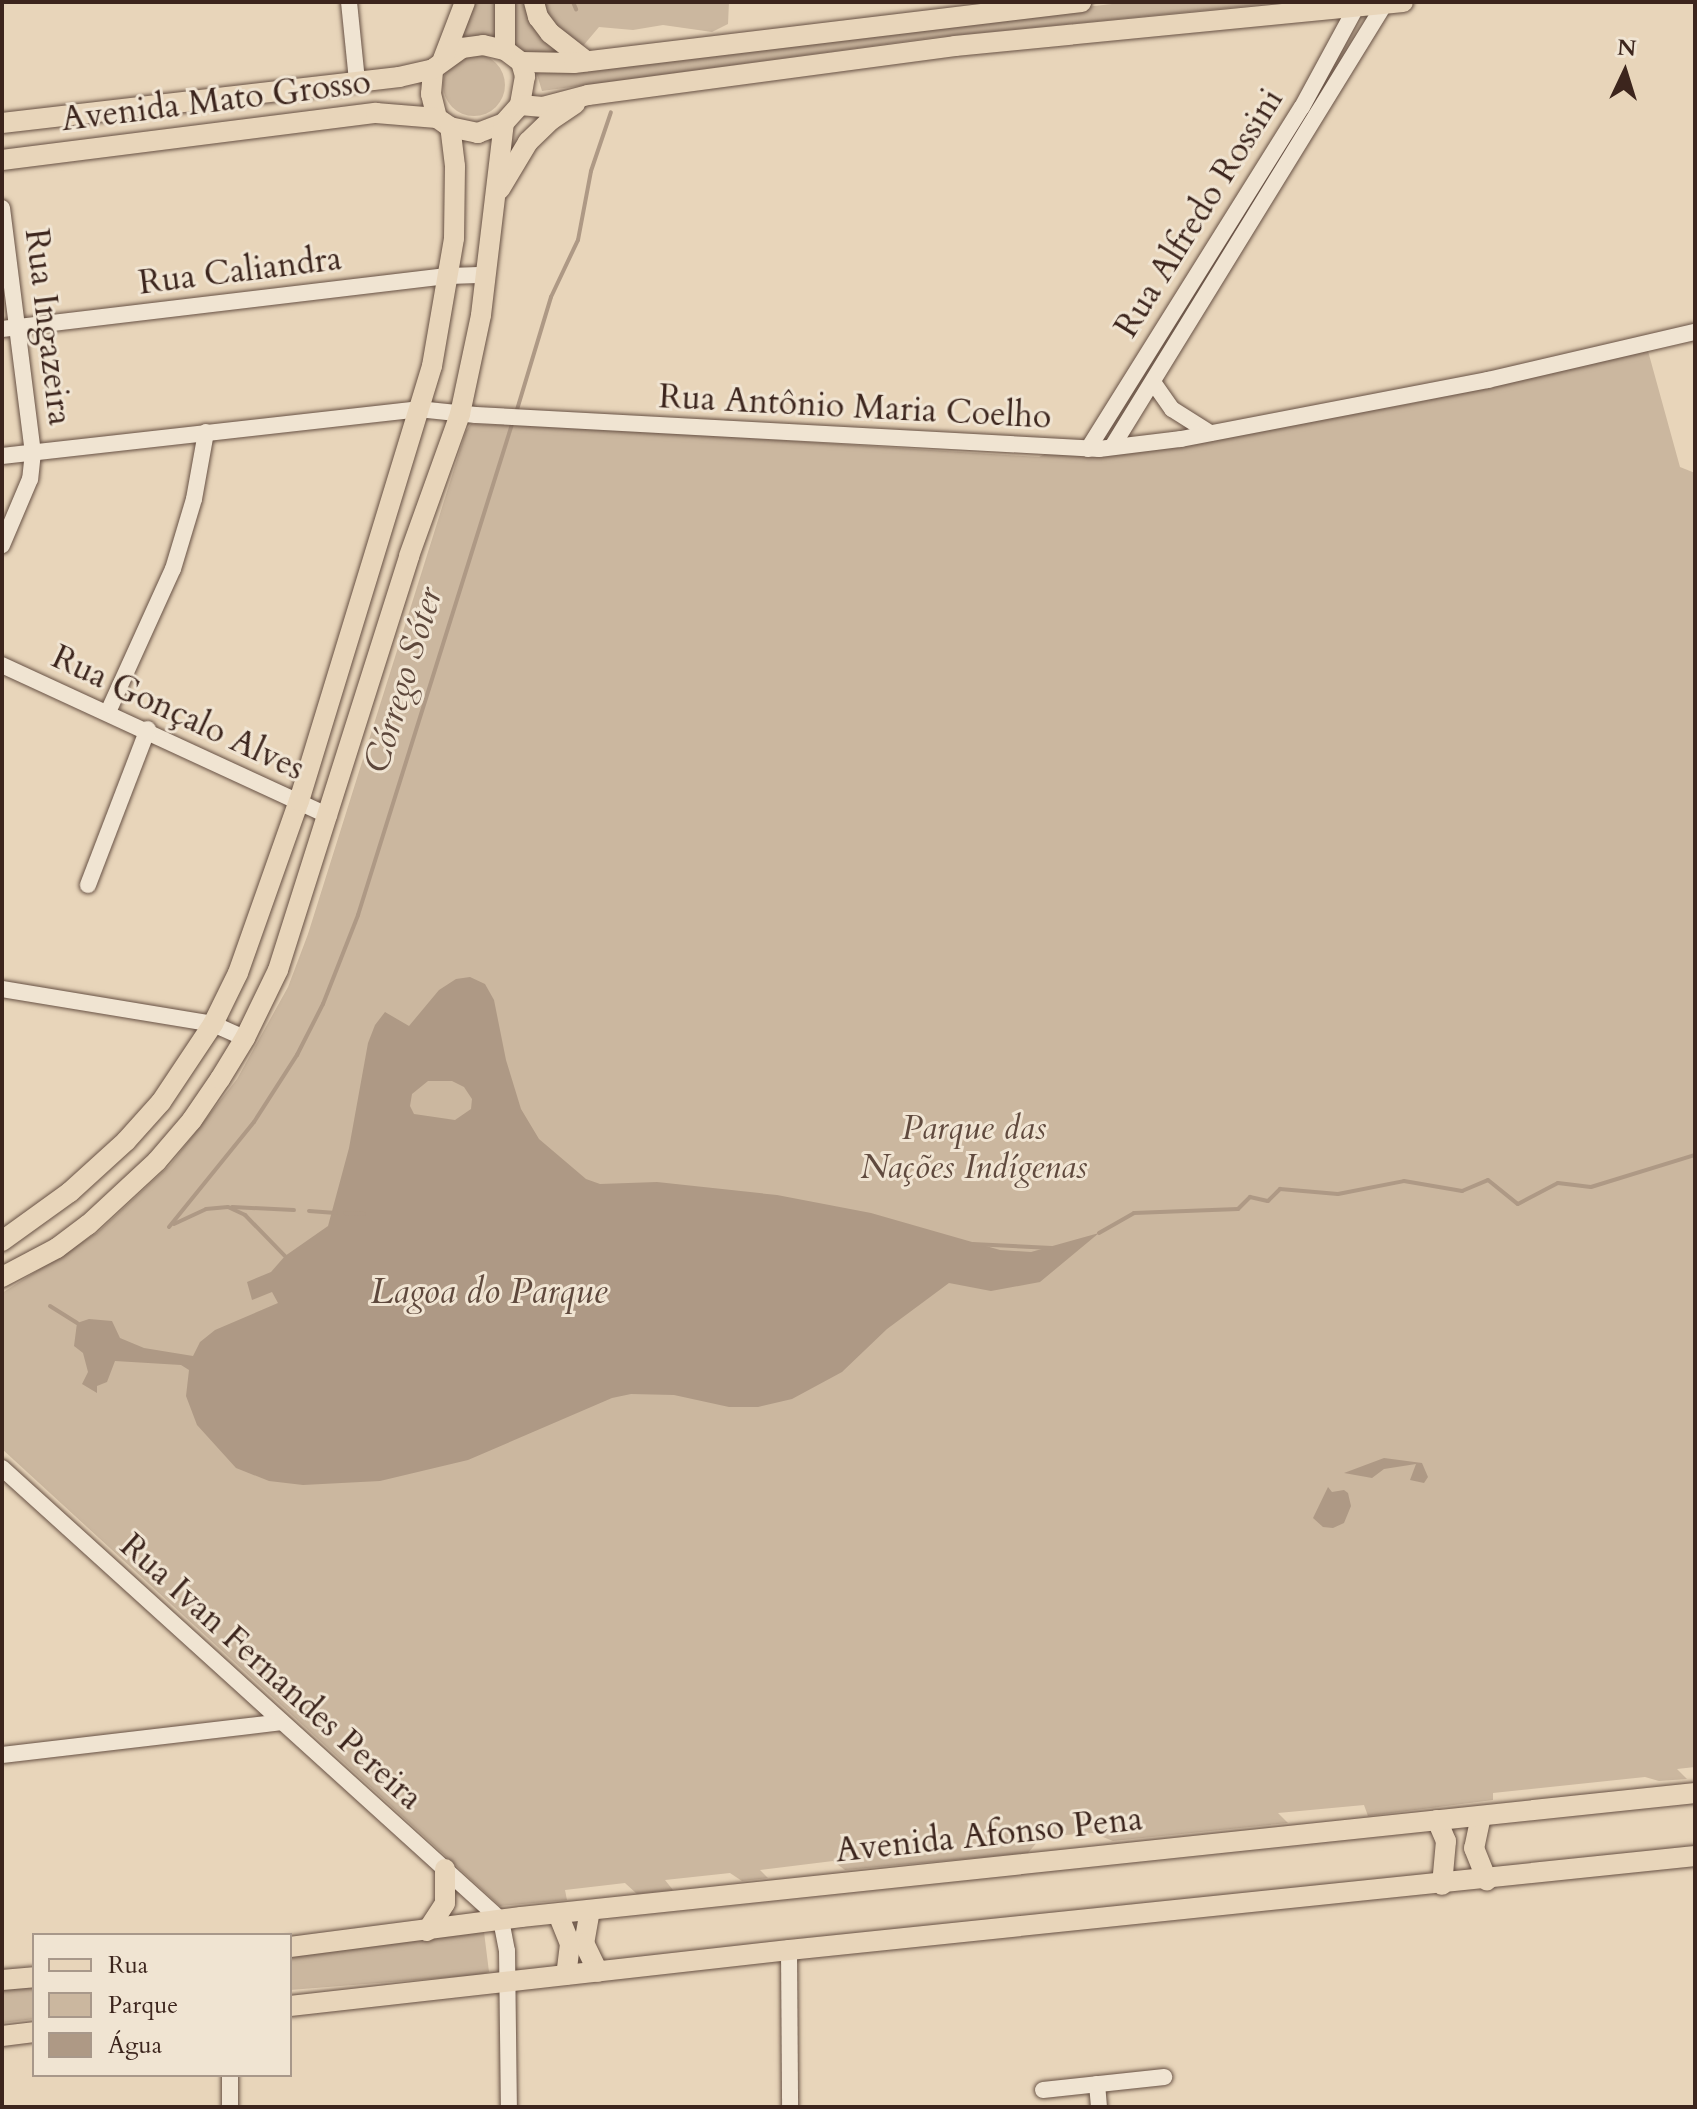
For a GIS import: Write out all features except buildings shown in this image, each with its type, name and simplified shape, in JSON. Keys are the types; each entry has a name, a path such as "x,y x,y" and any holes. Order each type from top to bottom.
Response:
{"main road":[{"path":"2,1241 45,1213 126,1141 161,1102 213,1024 257,925 299,801 432,366 454,238 455,166 444,122 431,94 438,64 465,2"},
{"path":"444,122 478,133 504,123 520,105 525,76 513,56 505,2"},
{"path":"534,2 538,17 550,33 586,61"},
{"path":"438,64 462,48 483,45 513,56 586,61 1083,2 1079,19 1051,39"},
{"path":"520,105 543,107 588,95 955,46 1051,39 1392,3"},
{"path":"955,46 951,33 967,16"},
{"name":"Avenida Mato Grosso","path":"2,123 357,81 438,64"},
{"path":"495,199 528,142 551,120 588,95"},
{"name":"Avenida Mato Grosso","path":"2,160 376,113 444,122"},
{"path":"2,1277 57,1248 123,1194 192,1120 245,1038 278,970 409,556 460,414 486,275 504,123"},
{"name":"Avenida Afonso Pena","path":"292,1947 590,1910 1695,1793"},
{"path":"1481,1816 1474,1848 1487,1880"},
{"path":"1437,1820 1446,1841 1442,1885"},
{"path":"292,2006 507,1980 1442,1885 1695,1856"},
{"path":"427,1931 445,1903 445,1869"},
{"path":"590,1910 584,1943 598,1972"},
{"path":"558,1914 570,1944 566,1975"},
{"path":"2,1980 32,1977"},
{"path":"2,2036 32,2032"}],"street":[{"path":"349,2 357,81"},
{"path":"1112,447 1392,3"},
{"name":"Rua Alfredo Rossini","path":"1088,449 1302,107 1358,5"},
{"name":"Rua Ingazeira","path":"2,208 33,452 30,479 2,545"},
{"name":"Rua Caliandra","path":"2,329 449,276 486,275"},
{"name":"Rua Antônio Maria Coelho","path":"2,456 418,409 538,419 1088,449 1146,445 1488,380 1695,332"},
{"path":"1153,382 1172,409 1210,433"},
{"path":"108,712 173,569 194,499 206,432"},
{"name":"Rua Gonçalo Alves","path":"2,665 148,729 329,816"},
{"path":"88,885 148,729"},
{"path":"2,989 213,1024 245,1038"},
{"name":"Rua Ivan Fernandes Pereira","path":"2,1468 501,1920"},
{"path":"2,1755 282,1722"},
{"path":"501,1920 506,1937 509,2107"},
{"path":"789,1950 790,2107"},
{"path":"230,2077 230,2107"},
{"path":"1043,2090 1164,2077"},
{"path":"1097,2084 1099,2107"}],"green space":[{"path":"470,2 729,2 728,24 712,32 663,25 633,30 599,27 577,53 560,61 540,63 509,42 491,36 462,39 460,32"},
{"path":"1130,2 1287,2 938,37 542,91 535,68"},
{"path":"474,54 486,56 496,63 503,73 503,97 496,107 486,114 474,116 462,114 452,107 445,97 443,85 445,73 452,63 462,56"},
{"name":"Parque das Nações Indígenas","path":"1648,351 1680,467 1695,473 1695,1767 1677,1769 1687,1779 1659,1781 1645,1777 1493,1793 1493,1800 1368,1816 1364,1805 1278,1813 1288,1823 1113,1841 1093,1833 1065,1835 1038,1841 1028,1853 845,1870 833,1861 760,1870 768,1878 742,1881 730,1873 665,1880 673,1890 637,1894 625,1883 565,1890 567,1900 500,1906 2,1449 2,1293 98,1232 170,1165 237,1079 288,987 308,934 466,431 471,424 593,428 1039,457 1051,451 1103,456 1414,403"},
{"path":"484,1932 489,1972 292,1990 292,1953"},
{"path":"32,1981 32,2019 2,2023 2,1984"}],"water":[{"name":"Lagoa do Parque","path":"470,977 485,984 494,1000 506,1060 521,1109 539,1139 586,1179 600,1184 657,1182 777,1195 871,1213 1000,1250 1031,1252 1099,1233 1040,1282 991,1291 949,1283 887,1329 842,1372 792,1399 758,1407 729,1407 674,1395 631,1394 612,1398 468,1460 380,1481 303,1485 269,1481 236,1468 197,1425 186,1396 189,1370 181,1365 115,1361 107,1382 97,1386 97,1393 82,1384 88,1372 83,1353 74,1346 77,1323 89,1319 112,1321 120,1338 144,1348 193,1356 200,1342 215,1330 278,1303 272,1292 252,1300 247,1282 271,1272 285,1256 328,1226 349,1148 368,1043 375,1025 385,1012 409,1026 439,990 456,979","holes":["428,1081 452,1081 464,1087 472,1099 471,1109 455,1120 414,1114 410,1106 412,1094"]},
{"path":"1384,1458 1422,1463 1428,1477 1424,1483 1410,1480 1416,1464 1384,1469 1372,1478 1344,1473"},
{"path":"1328,1487 1332,1492 1344,1490 1348,1493 1351,1506 1344,1523 1333,1528 1323,1527 1313,1518"}],"waterway":[{"name":"Córrego Sóter","path":"573,2 576,9"},
{"name":"Córrego Sóter","path":"516,413 551,297 578,240 591,171 611,112"},
{"name":"Córrego Sóter","path":"169,1227 254,1122 297,1055 323,1004 358,915 513,421"},
{"path":"1099,1233 1134,1213 1238,1209 1250,1197 1268,1201 1280,1189 1338,1194 1404,1181 1462,1191 1488,1180 1518,1204 1558,1183 1591,1187 1695,1155"},
{"path":"174,1224 206,1209 228,1207 245,1215 285,1256"},
{"path":"232,1207 294,1210"},
{"path":"309,1211 336,1213"},
{"path":"345,1213 364,1214"},
{"path":"972,1244 1052,1248"},
{"path":"50,1306 77,1323"}]}
